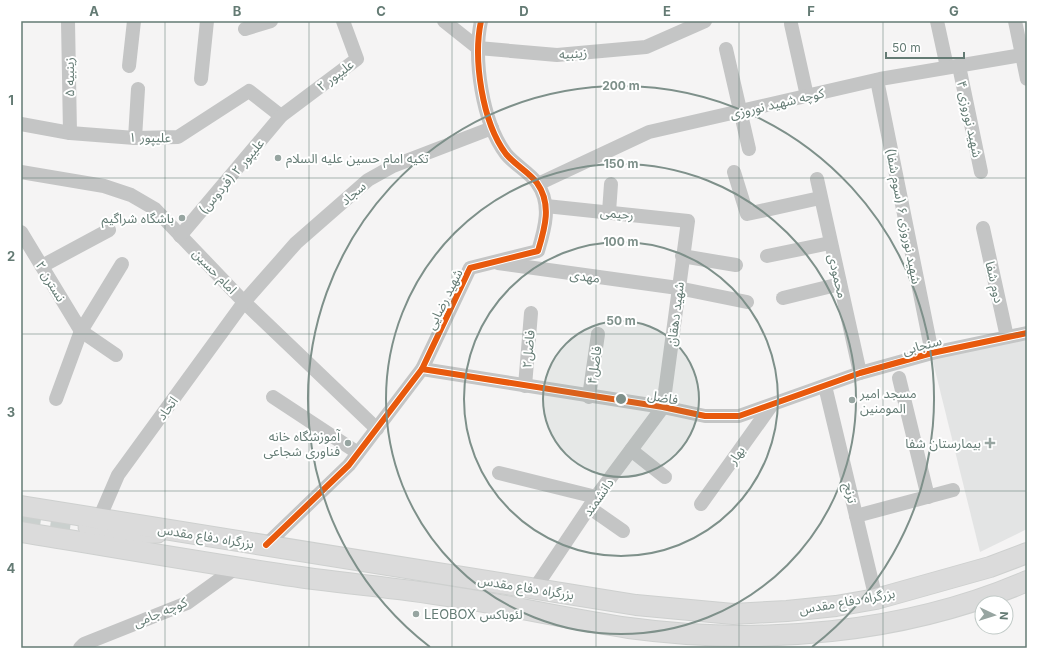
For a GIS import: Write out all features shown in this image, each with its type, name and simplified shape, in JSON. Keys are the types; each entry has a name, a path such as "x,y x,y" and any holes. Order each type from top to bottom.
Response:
{"highway":[{"name":"بزرگراه دفاع مقدس","path":"21,506 93,523 190,533 655,608 733,614 787,611 876,599 990,567 1027,553"},
{"name":"بزرگراه دفاع مقدس","path":"21,532 236,567 448,596 631,628 729,636 784,635 832,631 894,622 996,595 1027,581"}],"street":[{"name":"زینبیه ۵","path":"68,21 70,133"},
{"path":"129,66 134,21"},
{"path":"201,79 207,21"},
{"path":"245,29 271,21"},
{"name":"علیپور ۲","path":"281,116 357,59 343,21"},
{"path":"444,21 478,48"},
{"path":"478,48 481,21"},
{"name":"زینبیه","path":"478,48 557,55 646,47 705,21"},
{"name":"شهید نوروزی ۴","path":"937,21 953,66 981,172"},
{"path":"1015,21 1024,55 1027,78"},
{"path":"791,24 807,96"},
{"name":"شهید رضایی","path":"266,545 349,465 378,429 422,369 470,268 538,250 544,230 546,206 538,184 506,154 492,128 481,90 478,48"},
{"path":"726,50 749,149"},
{"name":"کوچه شهید نوروزی","path":"538,184 649,132 877,80 1024,55"},
{"name":"شهید نوروزی ۶ (سوم شفا)","path":"877,80 932,353"},
{"path":"135,138 138,89"},
{"name":"علیپور ۱","path":"21,124 70,133 135,138 178,137 249,91 281,116"},
{"name":"علیپور ۲ (فردوس)","path":"180,236 281,116"},
{"name":"سجاد","path":"244,302 296,243 368,180 393,166 492,128"},
{"name":"امام حسین","path":"21,172 104,186 131,195 155,209 244,302 378,429"},
{"path":"734,172 747,214 820,198"},
{"name":"محمودی","path":"817,179 860,374"},
{"path":"609,212 611,184"},
{"name":"رحیمی","path":"546,206 688,221"},
{"name":"شهید دهقان","path":"663,407 682,256 688,221"},
{"name":"دوم شفا","path":"983,228 1007,337"},
{"path":"42,266 109,230"},
{"name":"نسترن ۲","path":"21,232 80,331"},
{"path":"767,256 830,243"},
{"path":"682,256 736,265"},
{"name":"مهدی","path":"492,263 678,288 747,302"},
{"path":"56,399 80,331 122,264"},
{"path":"782,298 840,284"},
{"name":"اتحاد","path":"93,523 118,475 244,302"},
{"name":"فاضل۲","path":"525,386 531,313"},
{"path":"80,331 116,355"},
{"name":"سنجابی","path":"825,386 932,353 1027,333"},
{"name":"فاضل۴","path":"589,397 598,334"},
{"name":"فاضل","path":"422,369 589,397 663,407 705,416 739,416 825,386"},
{"path":"899,378 928,497"},
{"name":"ترنج","path":"825,386 876,599"},
{"path":"273,397 358,453"},
{"name":"بهار","path":"701,504 771,406"},
{"name":"دانشمند","path":"534,588 593,503 663,407"},
{"path":"631,450 665,477"},
{"path":"499,473 593,503 623,531"},
{"path":"856,516 953,490"},
{"name":"کوچه جامی","path":"80,648 84,644 187,602 236,567"}],"shaded area":[{"name":"بیمارستان شفا","path":"1027,336 1027,529 980,552 932,358"}],"tunnel":[{"path":"21,518 87,527"}],"cycle path":[{"path":"266,545 349,465 422,369 470,268 538,251 545,225 546,208 544,199 542,191 534,179 506,154 491,125 485,108 479,71 478,53 481,21"},
{"path":"422,369 663,407 705,416 739,416 860,373 932,353 1027,333"}],"place":[{"name":"تکیه امام حسین علیه السلام","path":"278,158"},
{"name":"باشگاه شراگیم","path":"182,218"},
{"name":"مسجد امیر المومنین","path":"852,400"},
{"name":"آموزشگاه خانه فناوری شجاعی","path":"348,443"},
{"name":"بیمارستان شفا","path":"990,443"},
{"name":"LEOBOX لئوباکس","path":"416,614"}]}
